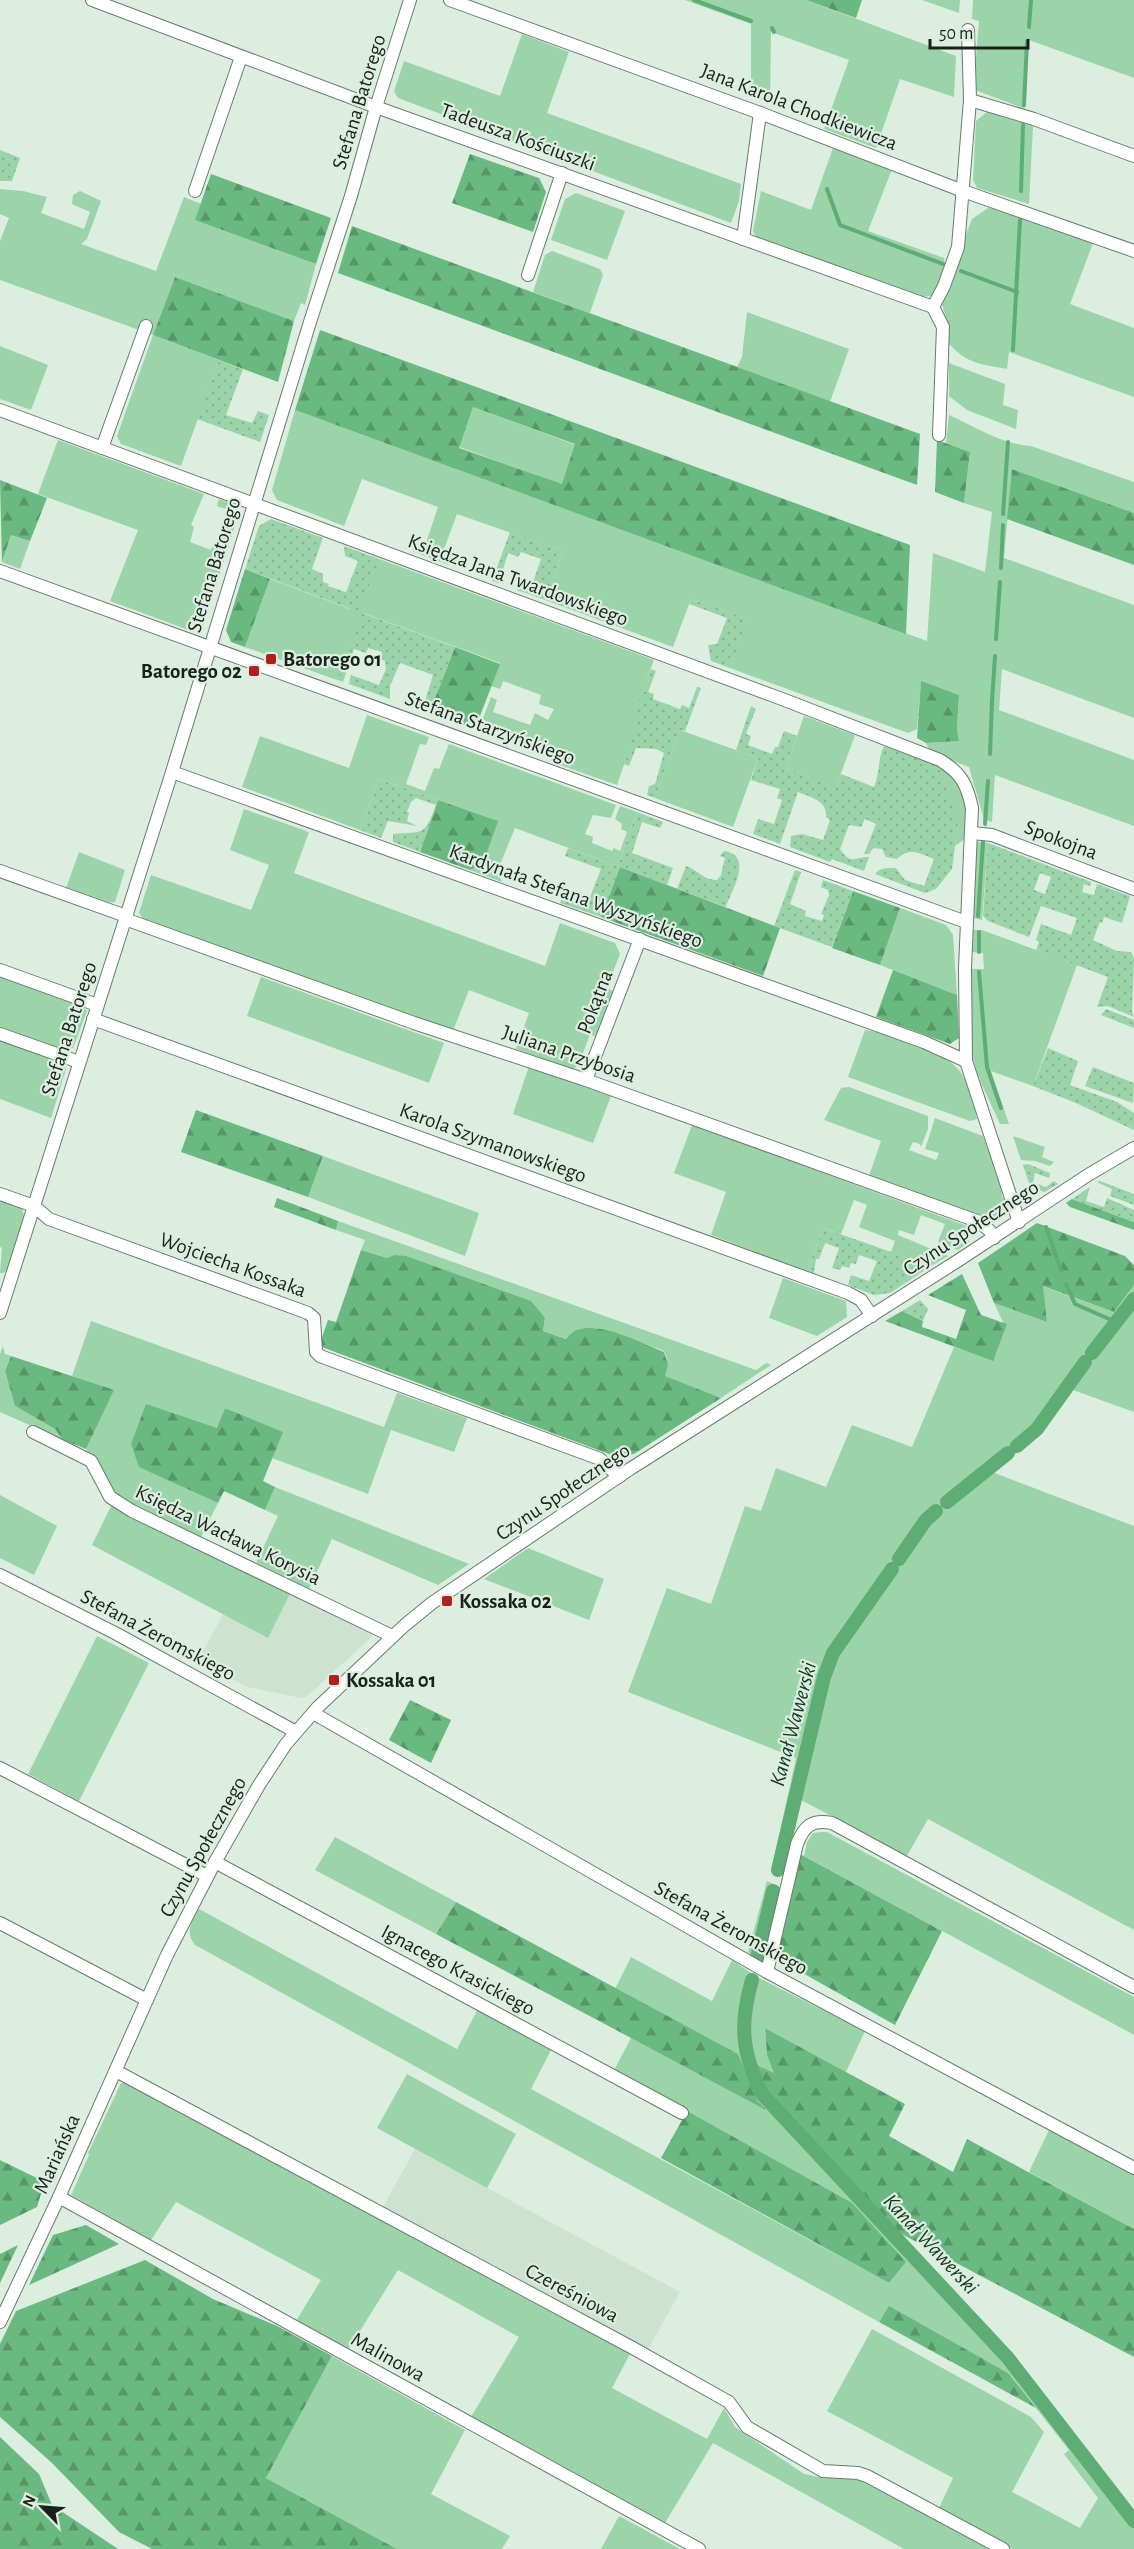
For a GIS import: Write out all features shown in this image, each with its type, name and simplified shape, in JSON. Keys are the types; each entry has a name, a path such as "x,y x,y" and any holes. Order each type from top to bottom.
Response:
{"street":[{"name":"Tadeusza Kościuszki","path":"92,0 376,107 933,307"},
{"name":"Stefana Batorego","path":"0,1313 351,196 410,0"},
{"name":"Jana Karola Chodkiewicza","path":"450,0 760,113 963,191 1134,250"},
{"path":"939,435 943,327 933,307 944,286 958,247 970,100 968,30"},
{"path":"195,191 241,57"},
{"path":"970,100 1034,119 1134,156"},
{"path":"743,239 760,113"},
{"path":"528,276 562,173"},
{"path":"102,448 146,326"},
{"name":"Księdza Jana Twardowskiego","path":"0,410 940,759 956,770 968,786 972,808 972,833"},
{"name":"Stefana Starzyńskiego","path":"0,571 966,922"},
{"name":"Kardynała Stefana Wyszyńskiego","path":"171,772 924,1042 966,1061"},
{"path":"972,833 966,922 966,1061 1019,1222"},
{"name":"Spokojna","path":"972,833 992,835 1134,889"},
{"name":"Juliana Przybosia","path":"0,871 414,1023 586,1080 977,1221 989,1230 994,1238"},
{"name":"Pokątna","path":"586,1080 640,939"},
{"path":"0,970 97,1005"},
{"name":"Karola Szymanowskiego","path":"93,1019 848,1293 861,1300 872,1316"},
{"path":"0,1034 79,1062"},
{"name":"Czynu Społecznego","path":"147,2000 170,1948 207,1876 259,1785 296,1732 393,1636 425,1608 620,1477 1019,1222 1088,1175 1134,1148"},
{"name":"Wojciecha Kossaka","path":"0,1194 34,1206 49,1219 308,1313 314,1318 316,1352 320,1356 600,1459 620,1477"},
{"name":"Księdza Wacława Korysia","path":"33,1432 92,1461 110,1497 132,1511 393,1636"},
{"name":"Stefana Żeromskiego","path":"0,1575 115,1633 296,1732"},
{"name":"Stefana Żeromskiego","path":"313,1713 767,1972 1134,2168"},
{"path":"0,1768 207,1876"},
{"path":"767,1972 801,1833 809,1824 820,1821 832,1823 1134,1987"},
{"name":"Ignacego Krasickiego","path":"215,1862 682,2113"},
{"path":"0,1923 147,2000"},
{"name":"Mariańska","path":"0,2322 60,2197 147,2000"},
{"name":"Czereśniowa","path":"116,2071 631,2347 729,2402 747,2427 823,2471 858,2473 867,2476 1003,2549"},
{"name":"Malinowa","path":"60,2197 699,2549"}],"shaded area":[{"path":"290,1594 374,1635 306,1697 301,1698 248,1687 197,1663 223,1614 268,1637"},
{"path":"415,2149 680,2292 647,2351 383,2207"}],"green space":[{"path":"685,0 806,0 956,56 954,97 900,79 876,148 824,129 849,60 771,32 770,104 751,95 751,24"},
{"path":"806,0 862,0 856,18"},
{"path":"922,0 960,0 959,13"},
{"path":"973,0 1134,0 1134,78 1029,40 1025,109 975,90 979,21 972,19"},
{"path":"522,34 569,52 547,113 741,184 739,201 731,223 398,98 394,91 404,61 500,96"},
{"path":"987,112 1033,126 1029,204 977,188 973,180 976,121"},
{"path":"833,148 892,169 868,231 944,258 946,272 931,296 921,297 756,237 753,231 761,191 811,210"},
{"path":"0,150 20,158 12,181 0,181"},
{"path":"470,154 539,178 546,192 533,232 452,203"},
{"path":"211,174 331,218 316,264 195,220"},
{"path":"0,189 23,191 47,197 41,213 84,229 90,212 72,204 73,195 80,191 101,201 87,239 81,244 156,271 184,197 201,204 196,220 316,264 305,305 301,303 294,321 175,277 153,335 0,280 0,241 9,218 0,214"},
{"path":"576,193 625,211 607,260 551,240 565,199"},
{"path":"991,206 1093,243 1070,304 1134,328 1134,397 1009,352 1007,369 982,364 962,356 949,344 949,329 941,300 972,219"},
{"path":"352,226 920,434 917,485 338,273"},
{"path":"552,251 600,269 603,275 590,313 533,292 545,255"},
{"path":"175,277 294,321 278,382 153,335"},
{"path":"747,312 849,349 830,402 737,367 742,357"},
{"path":"320,330 910,545 906,634 295,410","holes":["473,407 575,444 562,484 459,448"]},
{"path":"153,335 219,360 181,466 121,444 117,436"},
{"path":"0,346 48,365 31,410 0,399"},
{"path":"219,360 243,369 226,415 252,423 258,411 269,415 260,442 197,419"},
{"path":"949,363 1005,384 1003,405 1018,410 1016,429 967,410 949,396"},
{"path":"473,407 576,445 562,485 459,447"},
{"path":"295,410 927,641 933,553 985,572 992,512 964,503 970,452 946,443 949,415 1009,442 1031,446 1134,482 1134,513 1012,469 1004,558 1134,605 1134,718 1002,669 999,710 1134,760 1134,826 995,775 992,822 984,819 969,767 931,753 926,743 959,741 957,730 959,695 921,682 917,729 908,733 730,668 747,619 691,599 673,647 545,600 563,551 457,514 443,552 449,565 412,551 425,546 438,507 362,479 344,526 277,500 272,490"},
{"path":"58,440 204,494 191,525 194,527 190,542 211,550 214,543 221,546 229,518 224,515 226,509 217,506 219,499 235,505 239,513 203,626 191,631 110,601 138,530 38,494"},
{"path":"937,440 970,452 964,503 935,492"},
{"path":"1012,469 1134,513 1134,565 1007,519"},
{"path":"0,480 47,498 30,541 11,535 2,562"},
{"path":"271,519 323,538 312,569 323,574 323,582 329,584 328,586 346,592 358,561 345,556 344,546 379,559 359,612 245,569 259,526"},
{"path":"510,532 563,551 545,600 517,590 519,585 533,582 541,559 521,552 518,557 508,553 499,583 492,581"},
{"path":"11,535 30,541 20,569 2,562"},
{"path":"371,556 654,660 635,712 641,715 617,785 557,764 552,752 538,741 523,746 526,738 516,735 512,742 515,734 506,731 502,739 500,738 503,730 494,727 489,734 492,726 482,721 491,697 497,700 493,712 530,725 535,713 548,720 554,709 539,704 541,695 503,681 500,689 491,686 500,663 363,613 337,680 245,647 270,579 350,609"},
{"path":"245,569 270,579 245,647 231,642 226,630"},
{"path":"691,599 748,619 730,668 711,661 708,645 717,644 727,618 689,604"},
{"path":"362,613 455,647 429,713 405,704 407,699 416,701 417,698 425,701 433,675 400,663 390,686 390,699 349,684 351,675 379,685 386,669 385,661 380,659 382,652 368,648 366,653 354,649 343,682 337,680"},
{"path":"455,647 500,664 475,729 429,713"},
{"path":"651,669 656,671 648,692 654,694 653,699 680,709 682,705 689,708 697,687 701,688 685,731 680,730 655,798 647,795 649,786 655,784 664,753 656,749 636,748 629,766 624,764 640,715 634,713"},
{"path":"921,681 959,695 957,730 959,741 926,743 917,738"},
{"path":"751,706 756,709 746,734 751,736 748,745 772,754 775,747 778,747 784,731 797,736 786,768 836,786 841,774 874,787 884,746 934,764 941,771 958,824 952,869 936,889 925,893 875,874 882,869 896,868 905,880 924,886 934,859 910,852 897,859 886,857 882,849 873,848 869,854 864,854 876,824 865,819 861,827 849,825 840,849 850,859 869,857 864,871 832,859 830,862 790,847 791,836 802,834 823,840 830,820 826,817 821,803 798,792 780,844 753,834 758,819 774,824 782,800 777,798 780,789 751,780 758,758 736,750"},
{"path":"367,715 429,737 426,745 420,744 406,784 425,791 434,768 439,769 449,744 616,805 611,818 593,815 585,834 593,837 592,843 612,851 614,848 620,851 627,832 621,829 622,824 615,819 620,806 637,812 617,866 515,828 497,872 502,882 470,870 483,864 497,821 379,779 360,830 242,787 260,736 349,768"},
{"path":"804,716 855,735 836,787 786,768"},
{"path":"680,730 758,758 733,827 655,798"},
{"path":"936,763 953,779 963,796 967,815 966,838 955,846 958,824 934,764"},
{"path":"379,779 438,800 420,852 393,842 393,834 422,830 429,823 436,805 416,798 411,802 407,812 409,813 407,821 417,826 388,821 381,838 360,830"},
{"path":"438,800 498,821 483,864 470,870 420,852"},
{"path":"244,809 309,832 294,873 545,966 560,923 615,943 620,954 607,988 613,991 596,1037 590,1034 579,1064 573,1069 516,1049 529,1013 469,990 453,1031 145,921 139,913 151,875 251,910 269,865 230,850"},
{"path":"637,812 663,822 660,828 642,822 632,853 673,868 667,885 620,867 601,917 560,903 566,888 590,897 601,869 565,856 568,848 617,866"},
{"path":"977,842 988,843 982,920 970,917 969,907"},
{"path":"988,843 1091,882 1090,886 1084,884 1082,892 1094,895 1097,884 1130,896 1122,923 1104,917 1093,940 1117,951 1131,952 1134,958 1132,1011 1134,1017 1108,1006 1097,1007 1108,977 1036,950 1039,942 1036,940 1041,924 1071,935 1077,918 1041,906 1029,937 988,921 983,916","holes":["1040,873 1051,877 1045,894 1034,890"]},
{"path":"724,851 733,854 738,859 739,866 736,883 726,907 677,889 686,866 708,878 717,880 721,875 725,858 720,856"},
{"path":"79,852 125,870 115,902 106,903 65,891"},
{"path":"620,867 780,928 763,976 601,917"},
{"path":"795,870 801,872 790,904 806,911 805,916 822,921 824,915 821,914 829,895 828,890 821,887 823,880 853,891 832,947 774,926"},
{"path":"853,891 900,908 880,965 832,948"},
{"path":"900,908 946,925 953,935 957,995 880,965"},
{"path":"982,930 1077,965 1033,1086 991,1071 1009,1124 1000,1124 982,1084 971,1048 970,969 984,969 983,953 971,952 971,931"},
{"path":"893,970 957,995 959,1038 950,1044 876,1017"},
{"path":"0,974 79,1003 87,1011 73,1048 62,1050 0,1027"},
{"path":"261,977 444,1043 429,1083 247,1016"},
{"path":"1106,1009 1134,1020 1134,1028 1101,1015"},
{"path":"865,1030 918,1045 955,1066 967,1084 977,1119 970,1121 848,1077"},
{"path":"0,1039 61,1061 66,1069 51,1118 0,1099"},
{"path":"1048,1048 1078,1061 1070,1085 1117,1102 1134,1113 1134,1130 1033,1086"},
{"path":"529,1066 611,1096 593,1143 513,1114"},
{"path":"1093,1067 1134,1083 1133,1103 1085,1086"},
{"path":"849,1087 928,1116 928,1129 921,1147 920,1144 913,1142 909,1150 936,1160 939,1153 925,1149 935,1118 983,1136 1001,1184 1002,1197 1006,1200 1002,1214 991,1220 869,1176 881,1141 824,1120 841,1088"},
{"path":"196,1110 323,1156 308,1197 181,1152"},
{"path":"692,1125 967,1226 969,1242 958,1250 938,1242 945,1224 921,1215 914,1235 899,1230 898,1235 948,1256 931,1266 891,1252 895,1241 859,1227 867,1205 854,1200 841,1234 823,1228 807,1271 711,1235 726,1192 674,1173"},
{"path":"1013,1136 1045,1147 1042,1157 1054,1162 1050,1166 1035,1161 1021,1160"},
{"path":"323,1156 479,1213 465,1256 308,1197"},
{"path":"1028,1164 1050,1173 1049,1178 1035,1173 1033,1183 1046,1187 1054,1181 1058,1184 1044,1192 1030,1186 1023,1165"},
{"path":"1100,1181 1134,1194 1134,1205 1110,1196 1112,1189 1097,1182"},
{"path":"1090,1187 1086,1201 1104,1207 1107,1198 1134,1210 1134,1222 1072,1199"},
{"path":"277,1198 338,1221 336,1230 274,1207"},
{"path":"1072,1199 1134,1222 1134,1230 1070,1207 1066,1203"},
{"path":"0,1201 22,1208 24,1216 8,1270 3,1273 0,1273 2,1248 0,1247"},
{"path":"338,1221 756,1370 766,1363 771,1365 721,1398 664,1376 667,1358 664,1351 596,1328 567,1339 543,1331 545,1318 394,1255 387,1258 361,1250 365,1240 336,1230"},
{"path":"1037,1223 1125,1256 1134,1265 1134,1285 1114,1312 1043,1286 1047,1322 994,1303 978,1263"},
{"path":"823,1228 931,1266 890,1293 874,1295 848,1285 851,1275 869,1281 877,1261 859,1255 856,1264 851,1263 849,1268 842,1266 840,1270 832,1268 839,1248 825,1243 819,1259 816,1259 814,1273 807,1271"},
{"path":"361,1250 387,1258 394,1255 406,1256 531,1301 545,1318 543,1331 566,1339 576,1331 597,1328 633,1339 664,1352 668,1364 665,1376 721,1398 634,1454 617,1457 319,1346 328,1320 336,1322"},
{"path":"962,1274 981,1315 1007,1324 993,1361 885,1321 902,1311 923,1321 922,1327 956,1339 966,1310 928,1295"},
{"path":"783,1278 846,1301 847,1317 817,1336 769,1318"},
{"path":"1134,1285 1134,1412 1070,1389 1038,1436 992,1472 1134,1526 1134,1930 928,1819 907,1856 801,1800 784,1875 771,1871 796,1758 628,1692 667,1588 711,1604 745,1506 761,1511 776,1468 826,1487 852,1425 912,1447 954,1347 993,1360 1006,1324 994,1303 1047,1322 1042,1286 1114,1312"},
{"path":"920,1300 928,1309 923,1321 902,1311"},
{"path":"91,1321 384,1427 397,1393 467,1418 454,1452 391,1430 368,1494 272,1458 282,1432 225,1408 218,1428 139,1466 218,1503 201,1537 117,1495 86,1449 113,1391 72,1376"},
{"path":"3,1346 5,1354 11,1356 5,1371 15,1406 55,1429 63,1440 0,1412 0,1354"},
{"path":"11,1356 114,1390 86,1449 63,1440 55,1429 15,1406 5,1371"},
{"path":"146,1404 217,1428 225,1408 283,1432 263,1481 275,1487 265,1510 224,1491 218,1503 139,1467 131,1444"},
{"path":"275,1487 469,1564 438,1585 332,1539 309,1589 256,1563 278,1516 265,1510"},
{"path":"0,1495 57,1526 34,1575 0,1558"},
{"path":"111,1506 290,1594 268,1638 92,1545"},
{"path":"528,1548 604,1579 589,1620 484,1579"},
{"path":"97,1636 149,1663 79,1801 28,1774"},
{"path":"410,1700 451,1720 431,1763 389,1740"},
{"path":"827,1832 1134,1997 1134,2035 804,1856 807,1842 813,1833"},
{"path":"335,1837 456,1902 436,1934 315,1870"},
{"path":"800,1854 942,1931 895,2025 776,1958"},
{"path":"767,1881 780,1887 780,1890 764,1956 753,1956 748,1952"},
{"path":"456,1902 738,2054 757,2100 766,2110 436,1934"},
{"path":"199,1909 457,2049 479,2007 552,2048 531,2089 889,2283 906,2262 613,2072 631,2038 764,2108 757,2100 738,2054 615,1989 631,1957 712,2001 732,1960 757,1977 865,2031 846,2072 765,2028 767,2055 775,2074 753,2064 766,2094 1013,2358 1134,2514 1134,2549 1012,2549 938,2510 953,2478 827,2411 872,2329 1031,2417 1044,2432 1012,2492 1080,2528 1098,2498 1064,2454 1069,2450 1008,2373 889,2307 879,2322 195,1945 190,1931"},
{"path":"765,2028 905,2104 889,2136 953,2172 967,2139 1134,2229 1134,2357 894,2230 766,2094 752,2063 774,2073 767,2055"},
{"path":"407,2074 516,2134 487,2188 377,2128"},
{"path":"121,2083 128,2083 631,2352 612,2388 707,2439 724,2408 735,2427 804,2474 818,2477 855,2478 991,2549 904,2549 713,2443 665,2523 471,2417 519,2337 398,2270 348,2350 296,2321 321,2280 176,2202 151,2240 71,2195"},
{"path":"687,2111 852,2203 906,2262 889,2283 661,2158"},
{"path":"1049,2130 1134,2175 1134,2229 1029,2172"},
{"path":"0,2160 49,2184 41,2194 37,2207 0,2225"},
{"path":"86,2225 119,2244 29,2285 53,2235"},
{"path":"18,2245 0,2283 0,2254"},
{"path":"145,2260 213,2299 277,2326 332,2356 266,2478 397,2549 152,2549 119,2532 51,2462 0,2417 0,2344 16,2311"},
{"path":"889,2306 1008,2373 1036,2408 879,2322"},
{"path":"332,2356 465,2430 431,2494 510,2536 502,2549 397,2549 266,2478"},
{"path":"0,2437 39,2474 52,2505 118,2549 0,2549"},
{"path":"619,2516 680,2549 601,2549"}],"waterway":[{"path":"694,0 751,21"},
{"path":"1029,27 1031,0"},
{"path":"772,28 774,32"},
{"path":"1024,105 1027,42"},
{"path":"1021,191 1023,125"},
{"path":"827,189 840,225 943,264"},
{"path":"1013,350 1020,220"},
{"path":"961,271 1017,292"},
{"path":"1003,514 1008,442"},
{"path":"1001,568 1003,525"},
{"path":"996,639 1000,582"},
{"path":"992,701 995,656"},
{"path":"990,754 992,701"},
{"path":"985,824 988,781"},
{"path":"978,916 983,842"},
{"path":"979,932 979,952"},
{"path":"979,972 987,1067 1001,1108"},
{"path":"1046,1227 1061,1270"},
{"path":"1066,1284 1075,1304 1116,1322"},
{"name":"Kanał Wawerski","path":"1092,1353 1134,1299"},
{"name":"Kanał Wawerski","path":"1017,1446 1037,1429 1085,1362"},
{"name":"Kanał Wawerski","path":"947,1502 1008,1453"},
{"name":"Kanał Wawerski","path":"899,1559 925,1521 936,1511"},
{"name":"Kanał Wawerski","path":"778,1870 824,1677 833,1653 892,1569"},
{"name":"Kanał Wawerski","path":"757,1958 773,1891"},
{"name":"Kanał Wawerski","path":"752,1980 745,2011 745,2038 750,2065 762,2094 1008,2358 1134,2521"}],"place":[{"name":"Batorego 01","path":"271,659"},
{"name":"Batorego 02","path":"254,671"},
{"name":"Kossaka 02","path":"447,1601"},
{"name":"Kossaka 01","path":"334,1680"}]}
